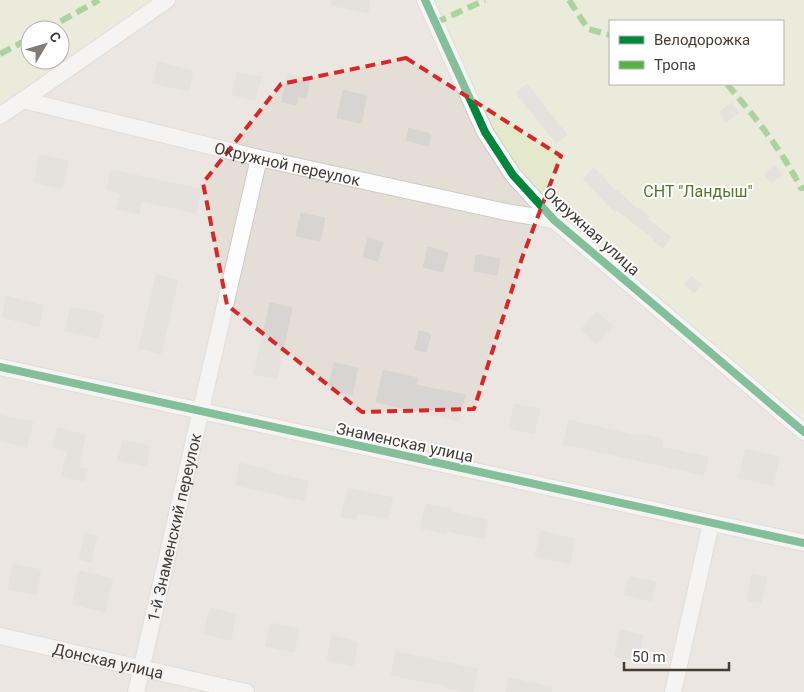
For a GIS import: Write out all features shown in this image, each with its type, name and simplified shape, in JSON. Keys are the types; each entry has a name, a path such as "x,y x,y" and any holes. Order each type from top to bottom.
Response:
{"street":[{"path":"0,116 167,0"},
{"name":"Окружная улица","path":"425,0 485,132 513,175 554,220 804,432"},
{"name":"Окружной переулок","path":"23,100 259,158 506,212 554,220"},
{"name":"1-й Знаменский переулок","path":"136,692 259,158"},
{"name":"Знаменская улица","path":"0,367 804,543"},
{"path":"673,692 711,523"},
{"name":"Донская улица","path":"0,636 246,692"}],"highlighted area":[{"path":"406,58 561,156 522,258 474,409 362,412 227,305 203,183 281,84"}],"shaded area":[{"path":"150,0 435,0 501,144 538,192 804,419 804,692 0,692 0,103 48,70 70,70 70,55"}],"green space":[{"path":"0,0 150,0 70,55 70,20 20,20 20,70 48,70 0,103"},
{"name":"СНТ \"Ландыш\"","path":"435,0 804,0 804,416 765,388 538,192 501,144"}],"building":[{"path":"332,0 370,0 368,13 331,5"},
{"path":"158,62 193,71 188,91 153,83"},
{"path":"237,72 261,77 255,100 232,95"},
{"path":"288,74 310,79 306,98 298,96 296,105 282,102"},
{"path":"527,84 567,135 556,143 516,93"},
{"path":"343,90 367,96 361,123 337,118"},
{"path":"732,103 739,113 726,122 719,112"},
{"path":"409,128 431,134 428,146 406,140"},
{"path":"40,155 68,161 62,189 34,182"},
{"path":"775,165 782,175 771,183 764,174"},
{"path":"594,168 616,191 649,217 647,219 671,237 663,248 617,210 615,212 583,179"},
{"path":"111,170 201,189 196,213 141,201 139,214 117,209 121,193 107,190"},
{"path":"301,213 325,218 320,241 296,236"},
{"path":"368,238 383,242 378,261 363,257"},
{"path":"428,247 448,253 443,272 423,267"},
{"path":"476,255 500,259 497,275 474,271"},
{"path":"156,275 178,280 161,354 139,348"},
{"path":"691,276 701,284 694,293 684,285"},
{"path":"7,296 43,306 39,327 2,317"},
{"path":"270,303 292,308 277,379 254,374"},
{"path":"71,307 104,314 98,338 65,331"},
{"path":"597,312 613,326 596,344 581,329"},
{"path":"419,331 431,334 426,352 415,349"},
{"path":"334,363 358,368 352,395 328,390"},
{"path":"383,370 418,378 416,385 465,395 459,421 376,402"},
{"path":"514,404 540,409 534,434 509,428"},
{"path":"0,415 33,422 27,447 0,441"},
{"path":"569,420 638,436 639,434 663,439 661,447 708,457 704,475 563,444"},
{"path":"58,428 86,435 78,467 87,469 84,481 62,476 67,451 53,448"},
{"path":"123,440 150,446 146,466 118,460"},
{"path":"746,449 779,457 773,485 739,478"},
{"path":"240,463 308,481 304,501 236,485"},
{"path":"348,488 393,498 388,519 357,513 356,520 341,517"},
{"path":"426,504 452,509 451,512 488,520 484,539 447,531 446,534 420,528"},
{"path":"541,531 575,539 570,564 535,556"},
{"path":"85,533 97,536 91,562 79,559"},
{"path":"13,564 41,570 36,595 8,589"},
{"path":"80,571 113,579 105,612 72,604"},
{"path":"752,574 767,577 761,603 747,600"},
{"path":"630,576 656,582 652,601 625,595"},
{"path":"210,608 236,614 231,640 204,634"},
{"path":"271,623 299,629 294,652 265,646"},
{"path":"620,630 643,635 637,662 614,656"},
{"path":"332,636 358,642 353,666 327,660"},
{"path":"396,652 478,669 473,692 465,692 446,688 446,686 391,675"},
{"path":"509,678 552,687 551,692 506,692"}],"marked path":[{"path":"63,20 99,0"},
{"path":"435,23 485,0"},
{"path":"569,0 588,29 609,35"},
{"path":"0,54 20,43"},
{"path":"728,85 767,134 801,188 804,188"}],"cycle path":[{"path":"425,0 485,132 513,175 554,220 804,432"},
{"path":"0,367 804,543"}]}
